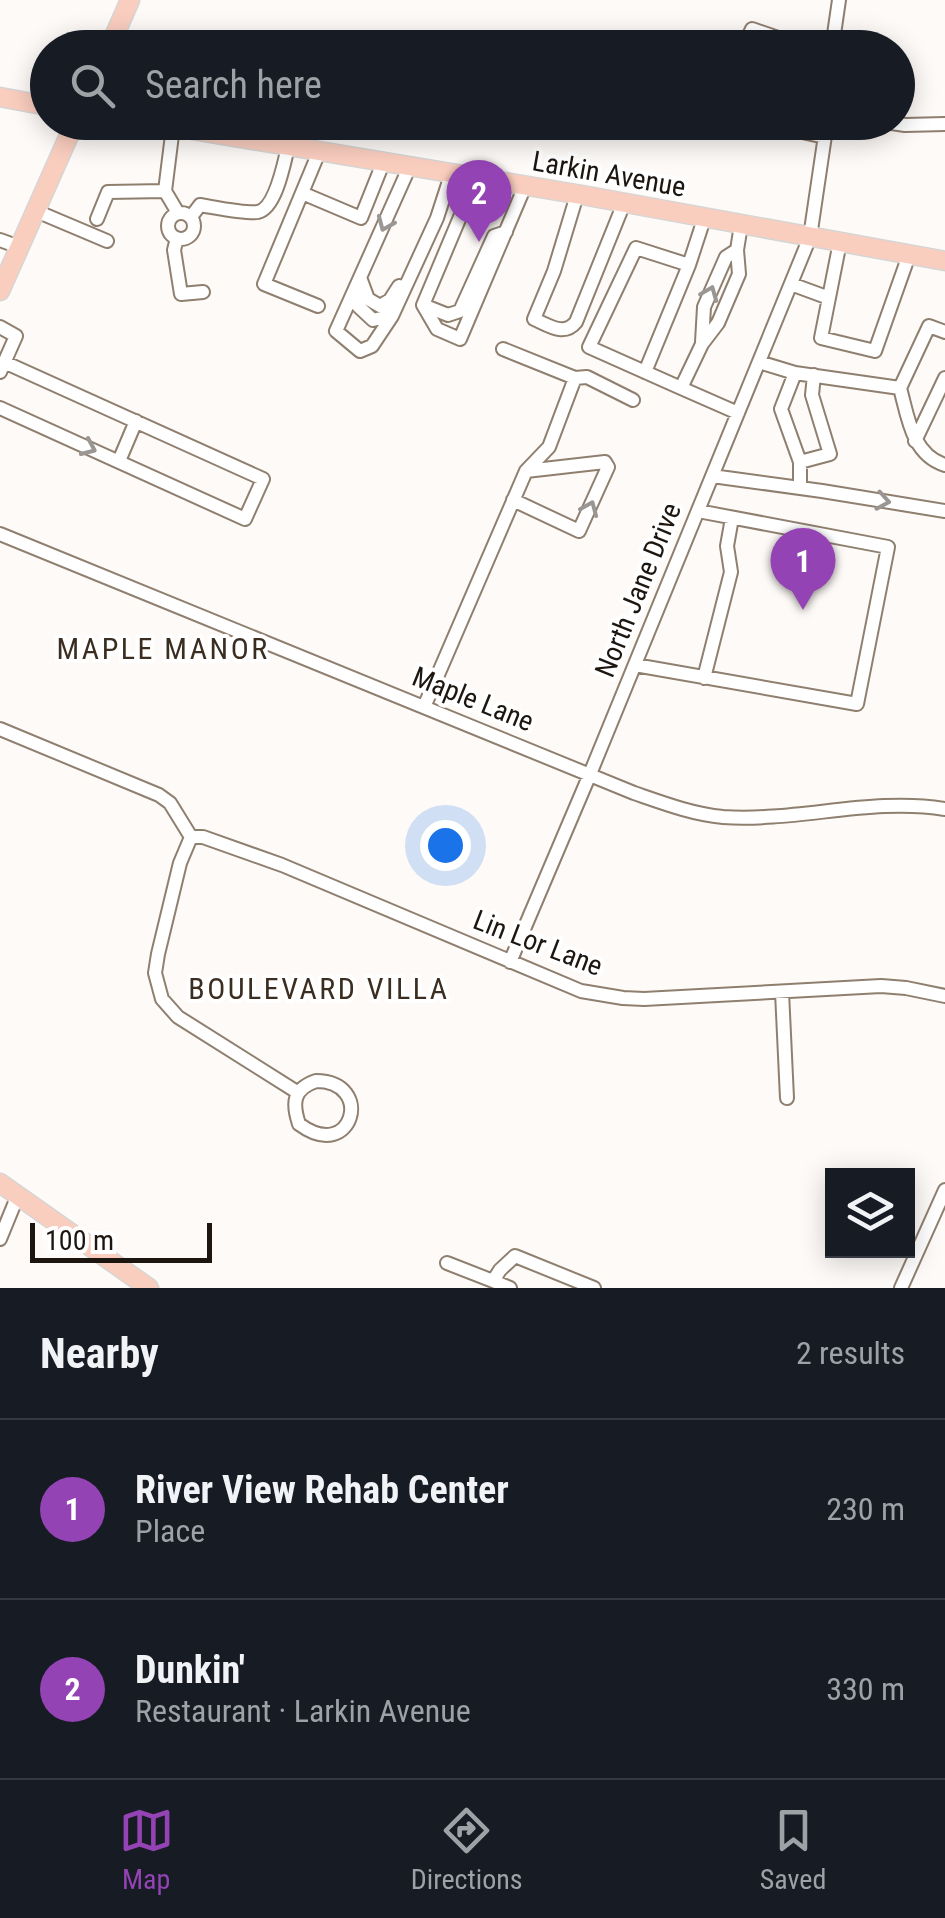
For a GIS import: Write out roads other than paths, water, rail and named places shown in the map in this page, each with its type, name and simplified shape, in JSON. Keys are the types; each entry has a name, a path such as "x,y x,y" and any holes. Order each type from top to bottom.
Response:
{"main road":[{"path":"116,30 130,0"},
{"path":"0,97 30,103"},
{"path":"0,291 67,140"},
{"name":"Larkin Avenue","path":"246,140 945,261"},
{"path":"0,1183 149,1288"}],"street":[{"path":"834,30 839,0"},
{"path":"915,125 945,124"},
{"path":"171,140 165,190 185,215 194,227 184,239 171,234 170,218 185,215 200,205 256,212 266,207 273,199 288,147"},
{"name":"North Jane Drive","path":"510,962 810,237 825,140"},
{"path":"318,306 264,284 319,152"},
{"path":"302,193 360,218 383,163"},
{"path":"409,168 362,284 336,331 360,351 372,346 392,316 437,218 451,175"},
{"path":"423,306 476,179"},
{"path":"423,306 437,329 460,339 526,186"},
{"path":"97,219 108,192 165,190"},
{"path":"577,195 554,271 534,319 563,330 576,322 624,203"},
{"path":"36,210 107,241"},
{"path":"362,284 358,306 373,320 385,317 427,225 437,218"},
{"path":"646,372 704,219"},
{"path":"680,388 702,344 704,307 726,257 737,250 742,225"},
{"path":"423,306 448,316 460,310 494,236 506,232"},
{"path":"177,238 174,250 181,294 203,292"},
{"path":"0,240 19,248"},
{"path":"840,242 821,338 875,351 909,254"},
{"path":"689,265 636,248 589,347 738,413"},
{"path":"791,284 828,298"},
{"path":"945,332 930,326 900,388 915,441 932,461 945,465"},
{"path":"0,328 16,336 2,367 136,421 263,479 245,519 0,408"},
{"path":"503,348 575,378 588,377 632,400"},
{"path":"759,362 795,373 900,388"},
{"path":"795,373 781,409 800,462 800,488"},
{"path":"800,462 830,454 812,394 814,375"},
{"path":"424,706 526,471 549,447 575,378"},
{"path":"915,441 945,378"},
{"path":"118,461 136,421"},
{"path":"513,500 579,531 608,467 605,462 526,471"},
{"path":"712,476 945,511"},
{"path":"634,664 856,704 888,547 698,511"},
{"path":"704,678 731,572 727,546 732,518"},
{"name":"Maple Lane","path":"0,534 634,794 684,810 724,817 903,806 945,809"},
{"path":"0,728 160,795 170,803 191,837 180,862 158,954 155,973 162,999 178,1017 297,1092"},
{"name":"Lin Lor Lane","path":"191,837 203,837 282,865 580,991 623,998 881,986 945,996"},
{"path":"782,992 787,1098"},
{"path":"316,1081 338,1086 348,1094 352,1106 346,1126 338,1134 328,1136 316,1135 299,1124 294,1101 297,1092 316,1081"},
{"path":"901,1288 945,1190"},
{"path":"0,1239 18,1196"},
{"path":"493,1281 515,1256 594,1288"},
{"path":"447,1263 510,1288"}],"place":[{"name":"Dunkin'","path":"479,242"},
{"name":"River View Rehab Center","path":"803,610"}],"district":[{"name":"MAPLE MANOR","path":"163,648"},
{"name":"BOULEVARD VILLA","path":"319,988"}]}
